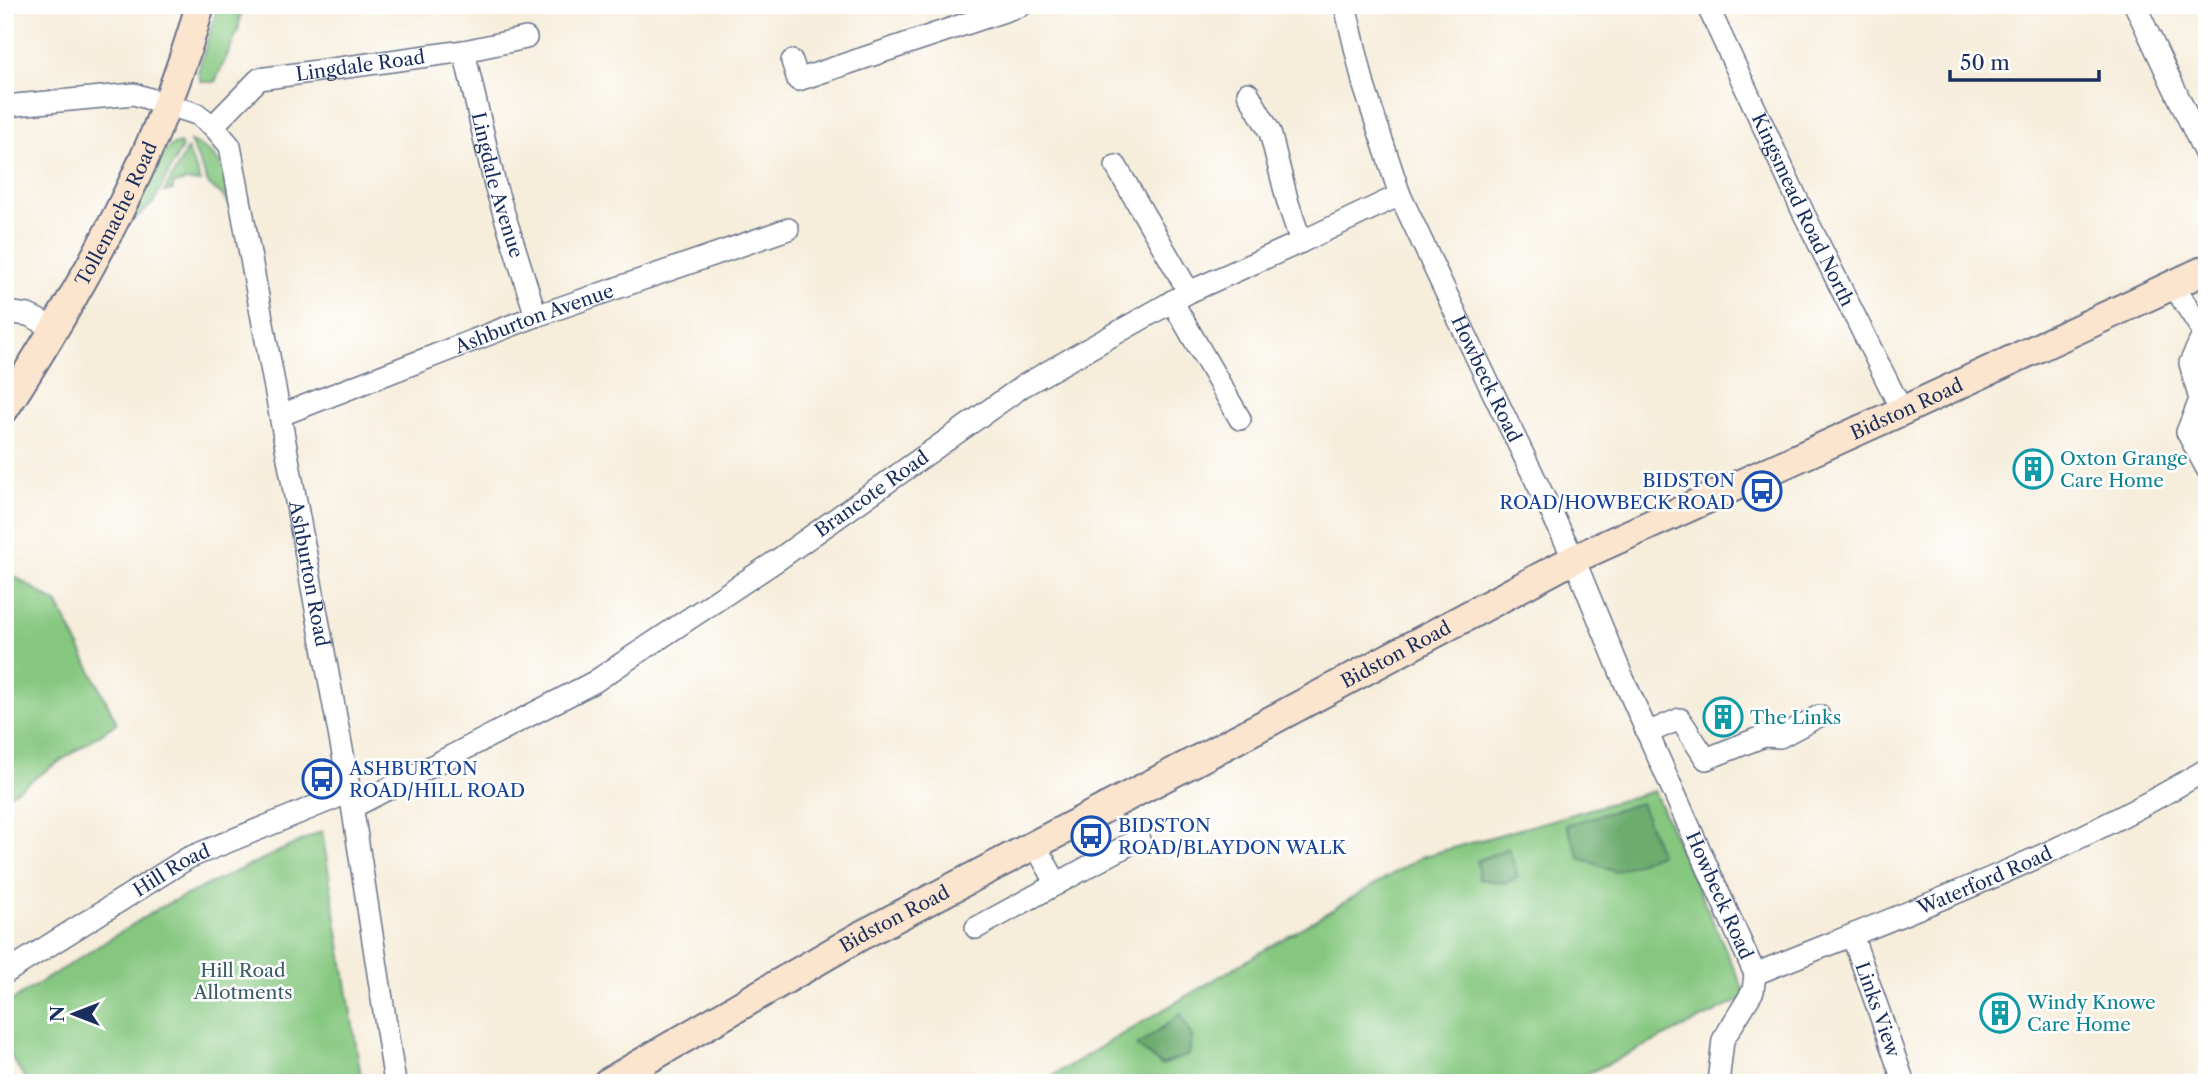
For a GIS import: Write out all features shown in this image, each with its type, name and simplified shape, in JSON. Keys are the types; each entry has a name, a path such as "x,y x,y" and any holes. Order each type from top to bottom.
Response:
{"main road":[{"name":"Tollemache Road","path":"5,408 88,272 166,104 191,39 200,5"},
{"name":"Bidston Road","path":"607,1083 862,935 1574,559 2207,270"}],"street":[{"path":"792,61 798,80 1022,5"},
{"name":"Howbeck Road","path":"1345,5 1364,86 1400,195 1574,559 1647,733 1755,974"},
{"name":"Kingsmead Road North","path":"1707,5 1804,214 1902,411"},
{"path":"2135,5 2207,158"},
{"name":"Lingdale Road","path":"213,126 259,79 464,51 526,38"},
{"name":"Lingdale Avenue","path":"464,51 495,185 536,316"},
{"path":"1248,93 1270,132 1287,203 1301,242"},
{"path":"5,106 134,94 166,104"},
{"name":"Ashburton Road","path":"166,104 197,114 213,126 230,146 352,800 395,1083"},
{"path":"1116,166 1240,419"},
{"name":"Brancote Road","path":"352,800 594,682 779,559 1023,386 1180,297 1400,195"},
{"name":"Ashburton Avenue","path":"281,415 536,316 788,229"},
{"path":"2173,285 2204,332 2190,363 2200,400 2187,432 2207,469"},
{"path":"5,312 28,315 55,328"},
{"path":"1647,733 1680,719 1706,759 1764,736 1780,737 1819,716"},
{"name":"Waterford Road","path":"1755,974 2025,864 2179,786 2207,769"},
{"name":"Hill Road","path":"5,973 188,858 352,800"},
{"path":"976,928 1139,839"},
{"path":"1035,845 1056,884"},
{"name":"Links View","path":"1852,934 1904,1083"},
{"path":"1718,1083 1723,1040 1754,991 1755,974"}],"green space":[{"path":"218,5 242,5 238,31 215,82 201,82 198,72"},
{"path":"190,141 210,153 222,167 232,208 221,194 209,185"},
{"path":"180,143 182,147 153,203 131,222 163,153"},
{"path":"187,149 201,182 173,184 173,190 164,192"},
{"path":"5,570 58,604 117,723 5,798"},
{"path":"1654,791 1747,997 1568,1083 1040,1083 1421,857"},
{"path":"1641,803 1660,854 1615,872 1580,858 1566,825"},
{"name":"Hill Road Allotments","path":"322,831 362,1083 28,1083 5,1047 5,1005 161,907"},
{"path":"1508,848 1518,876 1507,883 1479,879 1477,861"},
{"path":"1181,1014 1192,1037 1189,1055 1161,1065 1137,1046"}],"place":[{"name":"Oxton Grange Care Home","path":"2033,469"},
{"name":"BIDSTON ROAD/HOWBECK ROAD","path":"1762,491"},
{"name":"The Links","path":"1723,717"},
{"name":"ASHBURTON ROAD/HILL ROAD","path":"322,779"},
{"name":"BIDSTON ROAD/BLAYDON WALK","path":"1091,836"},
{"name":"Windy Knowe Care Home","path":"2000,1013"}]}
